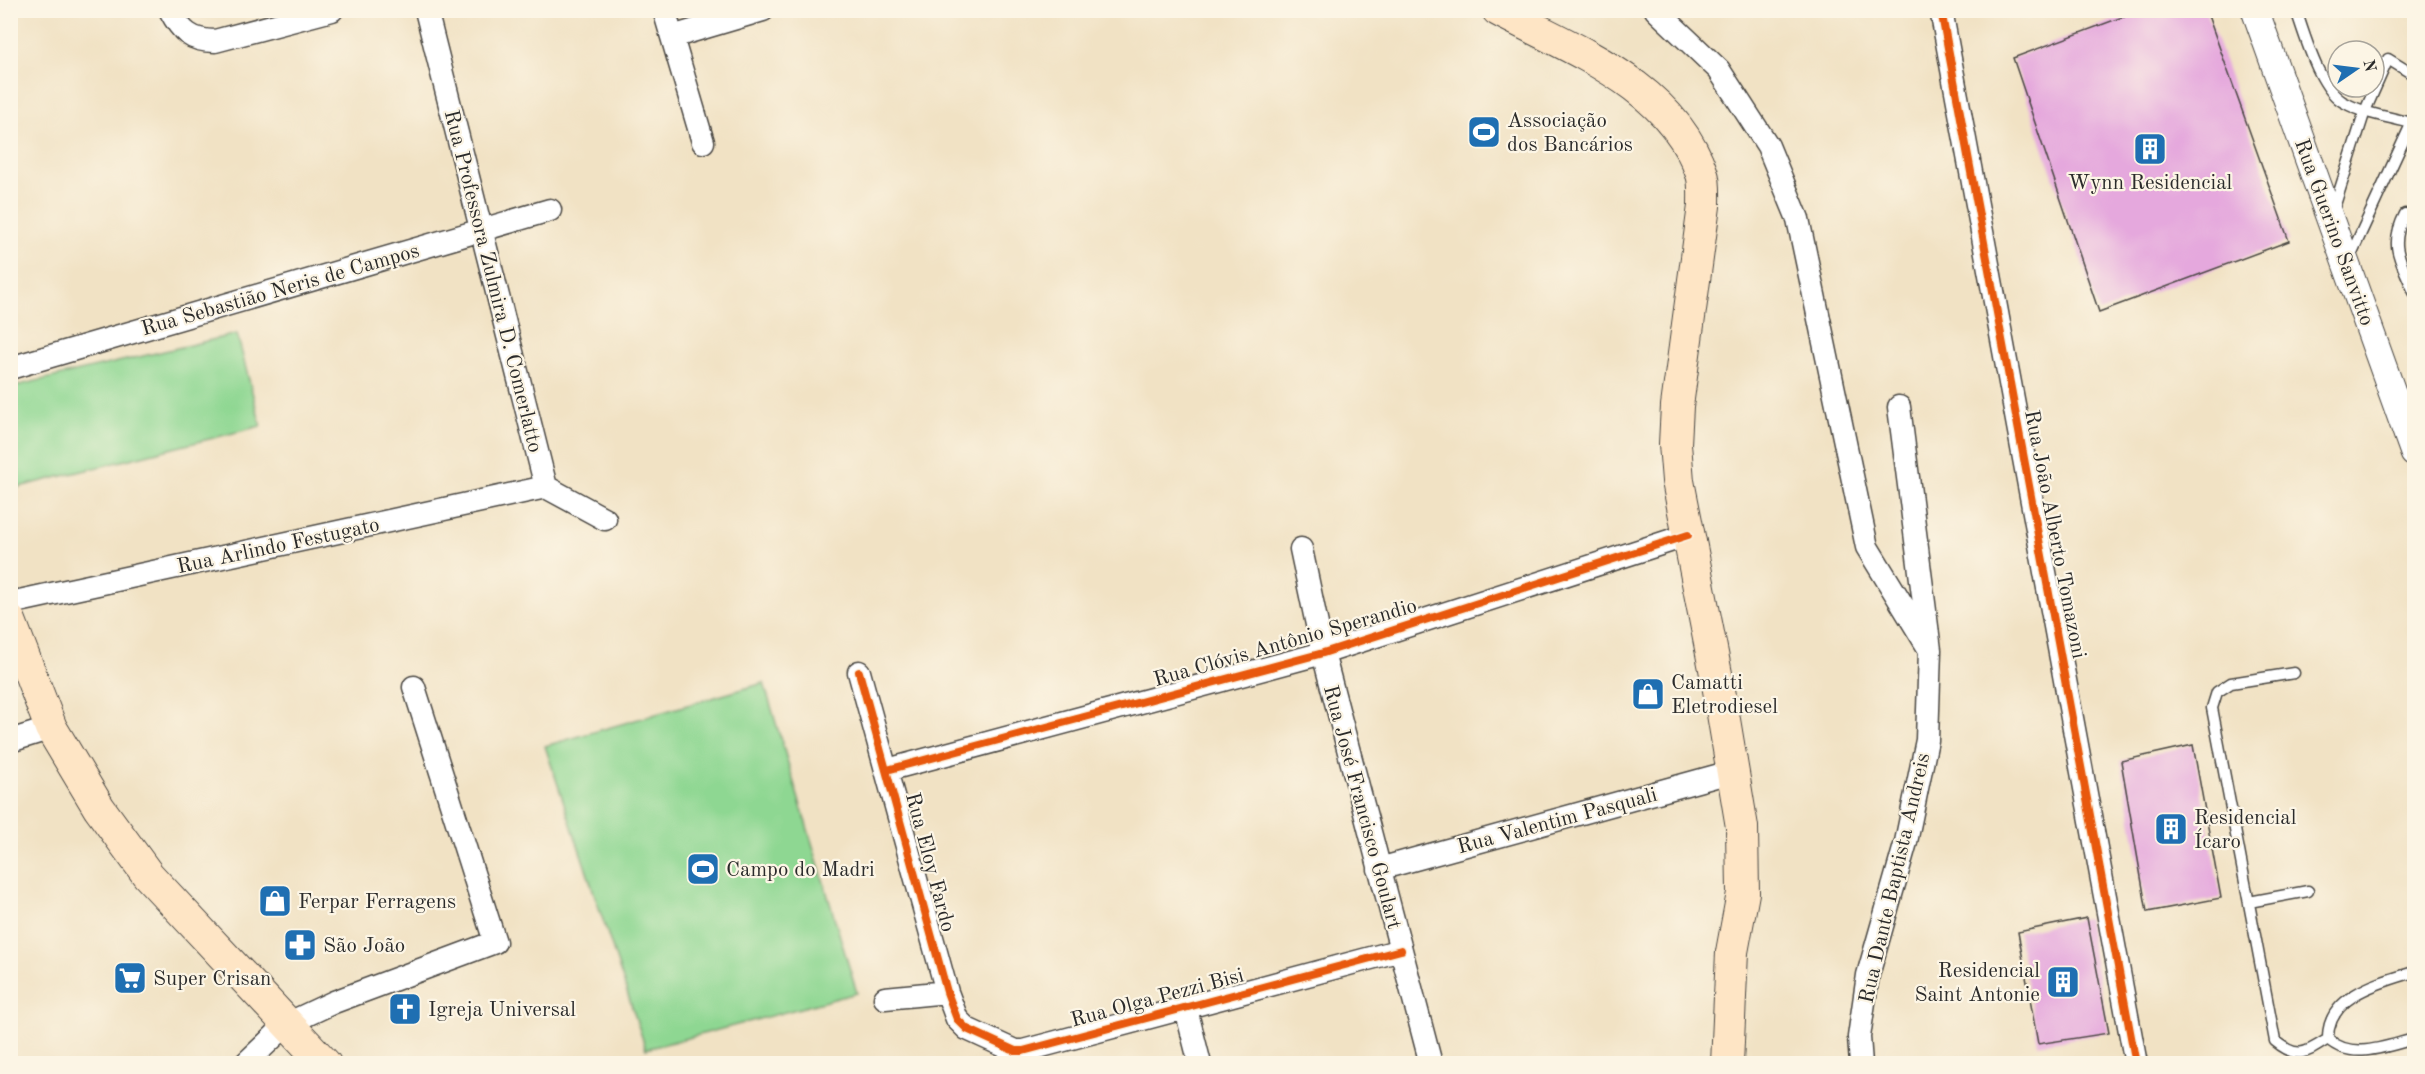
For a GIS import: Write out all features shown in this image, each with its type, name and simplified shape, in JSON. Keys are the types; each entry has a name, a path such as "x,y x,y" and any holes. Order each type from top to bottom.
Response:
{"main road":[{"path":"1498,10 1606,66 1648,96 1680,131 1703,176 1704,206 1677,406 1675,444 1688,535 1734,771 1742,827 1743,893 1732,952 1727,1064"},
{"path":"10,621 51,728 99,808 147,875 325,1064"}],"street":[{"path":"170,10 184,33 199,41 215,41 332,10"},
{"name":"Rua Professora Zulmira D. Comerlatto","path":"426,10 546,487"},
{"path":"664,10 703,142"},
{"path":"672,37 763,10"},
{"path":"1656,10 1719,70 1768,146 1798,219 1867,547 1930,650"},
{"name":"Rua João Alberto Tomazoni","path":"1941,10 2136,1064"},
{"name":"Rua Guerino Sanvitto","path":"2255,10 2415,453"},
{"name":"Rua Sebastião Neris de Campos","path":"10,368 550,210"},
{"name":"Rua Dante Baptista Andreis","path":"1862,1064 1859,1037 1868,975 1906,842 1927,740 1930,650 1899,407"},
{"path":"546,487 605,519"},
{"name":"Rua Arlindo Festugato","path":"10,603 546,487"},
{"name":"Rua Clóvis Antônio Sperandio","path":"887,770 1323,653 1688,535"},
{"name":"Rua José Francisco Goulart","path":"1301,549 1323,653 1431,1064"},
{"name":"Rua Eloy Fardo","path":"859,672 947,992"},
{"path":"245,1064 287,1024 334,1002 495,942 414,687"},
{"path":"10,741 51,728"},
{"name":"Rua Valentim Pasquali","path":"1379,869 1734,771"},
{"name":"Rua Olga Pezzi Bisi","path":"947,992 957,1019 967,1029 1015,1051 1023,1052 1401,950"},
{"path":"885,998 947,992"},
{"path":"1186,1009 1200,1064"}],"lane":[{"path":"2296,10 2323,80 2333,95 2344,103 2365,111 2413,120 2378,192 2347,265"},
{"path":"2330,220 2365,111 2388,59 2415,75"},
{"path":"2405,214 2396,233 2398,251 2415,292"},
{"path":"2294,673 2231,683 2217,692 2212,708 2275,1041 2288,1052 2306,1053 2328,1039"},
{"path":"2249,902 2308,891"},
{"path":"2415,972 2375,984 2343,1003 2328,1026 2328,1039 2338,1048 2366,1052 2415,1039"}],"green space":[{"path":"237,334 261,426 11,489 11,387"},
{"name":"Campo do Madri","path":"764,683 857,993 646,1049 545,746"}],"building":[{"name":"Wynn Residencial","path":"2141,10 2206,10 2289,241 2099,312 2013,58"},
{"name":"Residencial Ícaro","path":"2193,745 2221,898 2147,912 2121,761"},
{"name":"Residencial Saint Antonie","path":"2087,918 2109,1033 2038,1044 2018,932"}],"cycle path":[{"path":"1941,10 2136,1064"},
{"path":"887,770 1323,653 1688,535"},
{"path":"859,672 947,992 957,1019 967,1029 1015,1051 1023,1051 1401,950"}],"place":[{"name":"Associação dos Bancários","path":"1484,132"},
{"name":"Wynn Residencial","path":"2150,149"},
{"name":"Camatti Eletrodiesel","path":"1648,694"},
{"name":"Residencial Ícaro","path":"2171,829"},
{"name":"Campo do Madri","path":"703,869"},
{"name":"Ferpar Ferragens","path":"275,901"},
{"name":"São João","path":"300,945"},
{"name":"Super Crisan","path":"130,978"},
{"name":"Residencial Saint Antonie","path":"2063,982"},
{"name":"Igreja Universal","path":"405,1009"}]}
